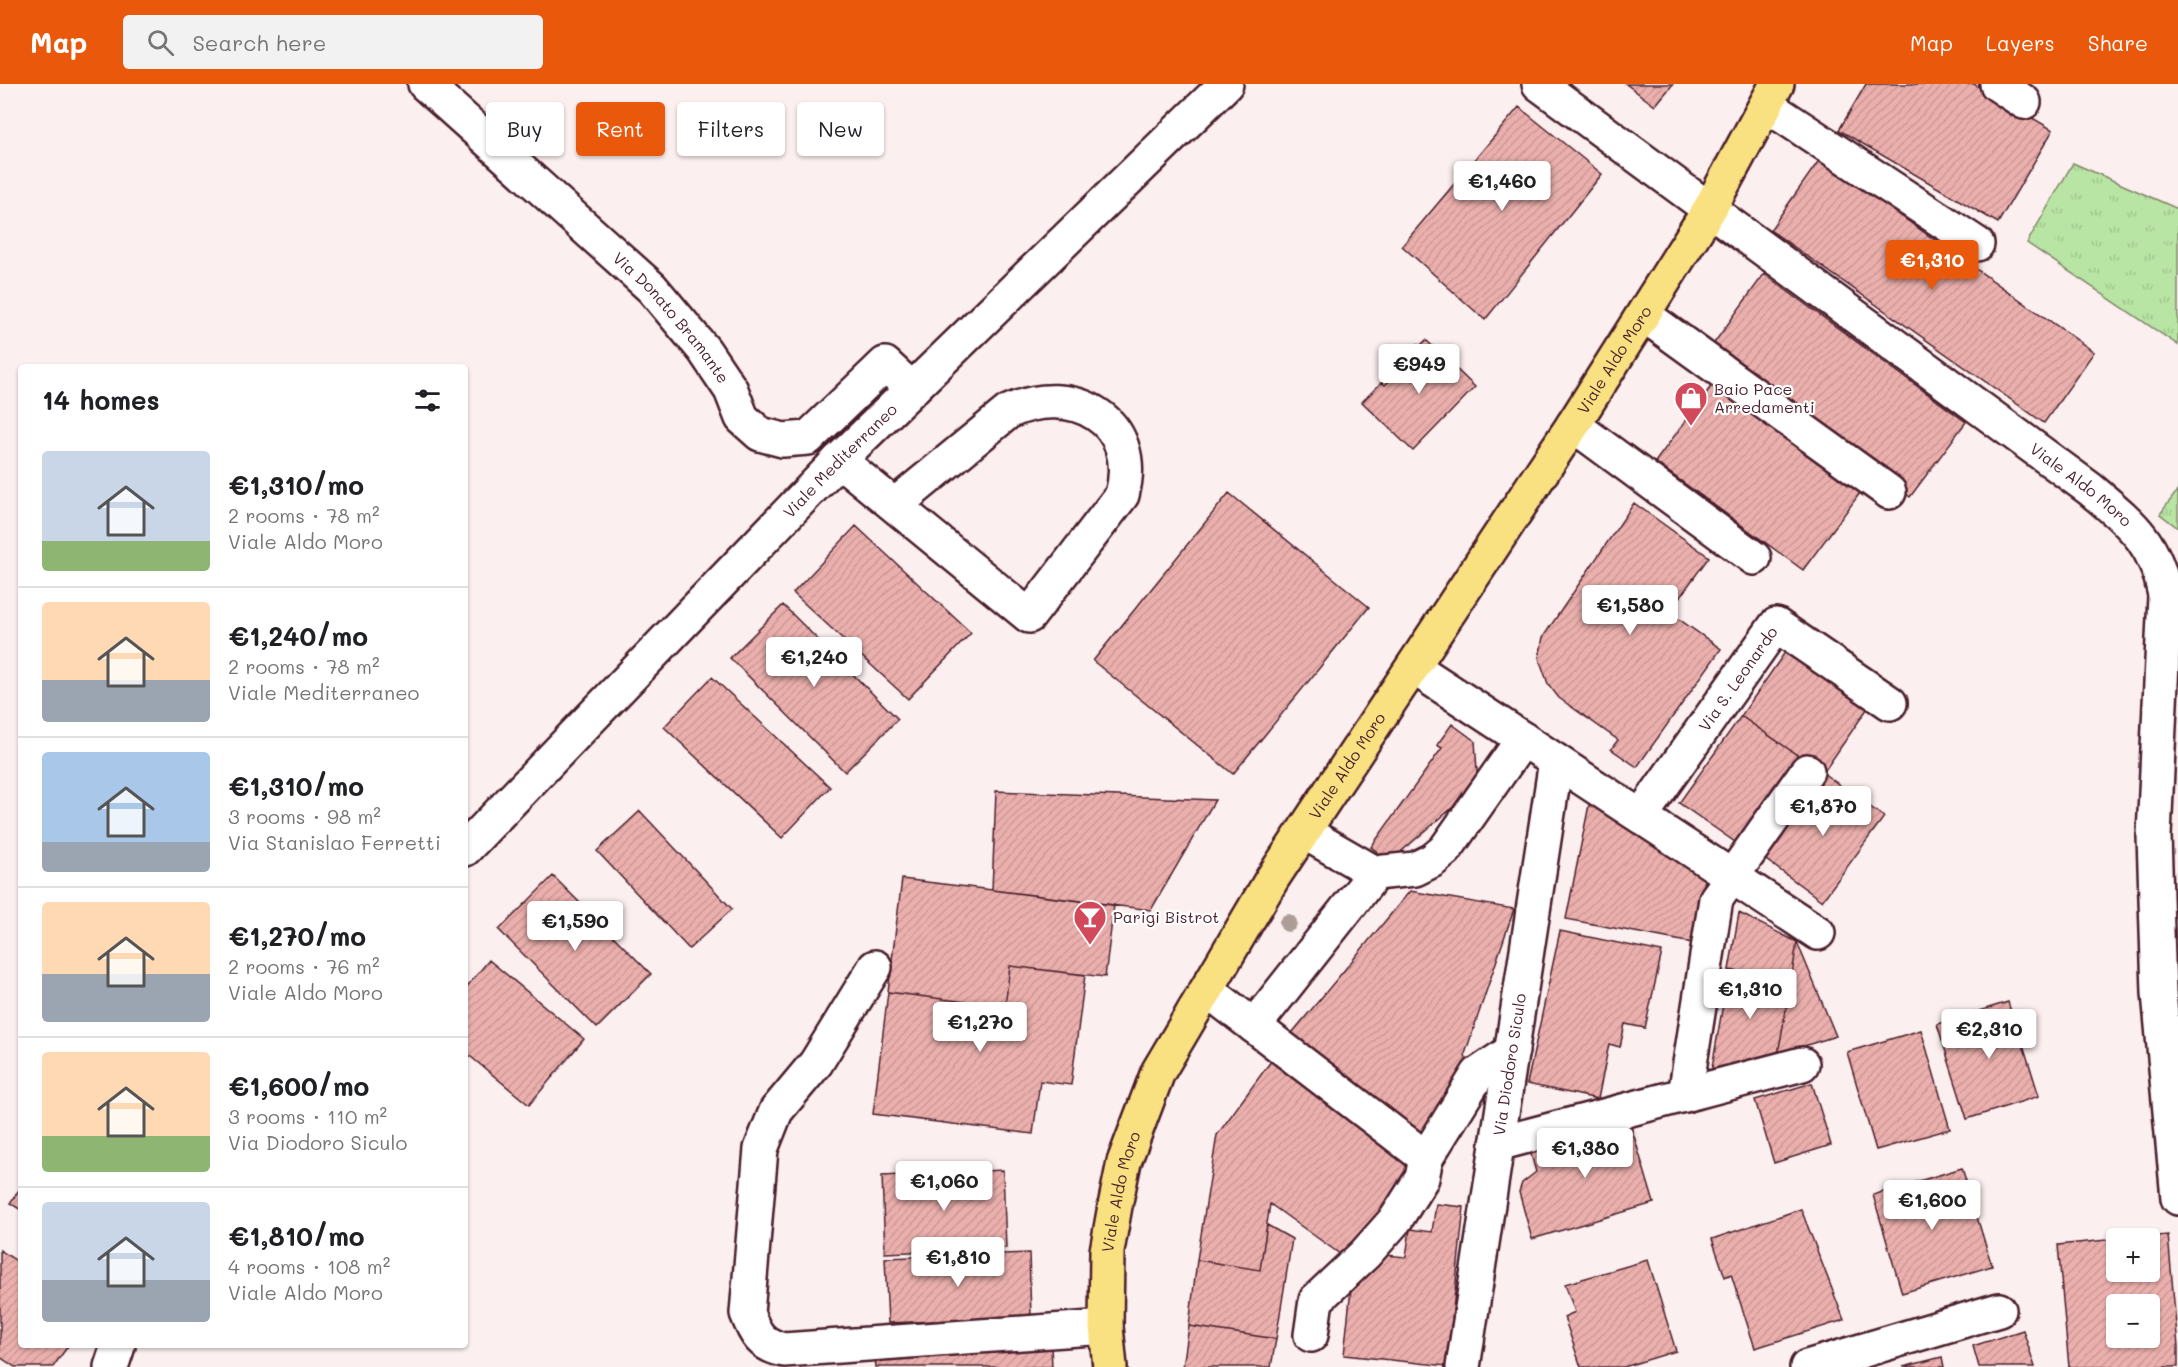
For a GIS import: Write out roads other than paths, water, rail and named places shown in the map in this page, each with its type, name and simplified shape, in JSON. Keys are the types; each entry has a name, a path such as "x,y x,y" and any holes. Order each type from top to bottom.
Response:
{"main road":[{"name":"Viale Aldo Moro","path":"1110,1367 1106,1328 1107,1251 1124,1162 1158,1072 1272,879 1574,425 1644,315 1709,210 1771,95"}],"street":[{"name":"Via Donato Bramante","path":"425,84 652,288 704,350 731,390 742,417 760,434 783,440 808,438 885,364 912,389"},
{"name":"Viale Mediterraneo","path":"468,846 838,460 1226,84"},
{"name":"Viale Aldo Moro","path":"1539,84 2090,489 2133,525 2145,541 2162,577 2165,595 2158,732 2166,834 2159,993 2178,1198"},
{"path":"1997,84 2024,102"},
{"path":"1771,95 1977,244"},
{"path":"1644,315 1889,492"},
{"path":"838,460 1029,616 1122,495 1126,466 1118,440 1106,421 1097,413 1073,403 1046,401 1018,407 1008,412 895,505"},
{"path":"1574,425 1754,558"},
{"name":"Via S. Leonardo","path":"1641,816 1776,625 1890,703"},
{"path":"1413,667 1818,933"},
{"path":"1304,832 1375,873 1415,869 1433,860 1445,850 1523,739"},
{"name":"Via Diodoro Siculo","path":"1463,1367 1556,761"},
{"path":"1685,1095 1716,899 1807,771"},
{"path":"1254,1026 1375,873"},
{"path":"875,967 816,1063 776,1111 767,1131 761,1149 747,1313 752,1328 770,1347 784,1350 1106,1328"},
{"path":"1207,990 1426,1158"},
{"path":"1311,1335 1316,1300 1365,1254 1396,1219 1422,1178 1426,1158 1478,1074 1512,1051"},
{"path":"1497,1144 1802,1064"},
{"path":"1807,1367 2000,1310"},
{"path":"111,1367 117,1348"}],"place":[{"name":"Baio Pace Arredamenti","path":"1691,427"},
{"name":"Parigi Bistrot","path":"1090,946"}]}
